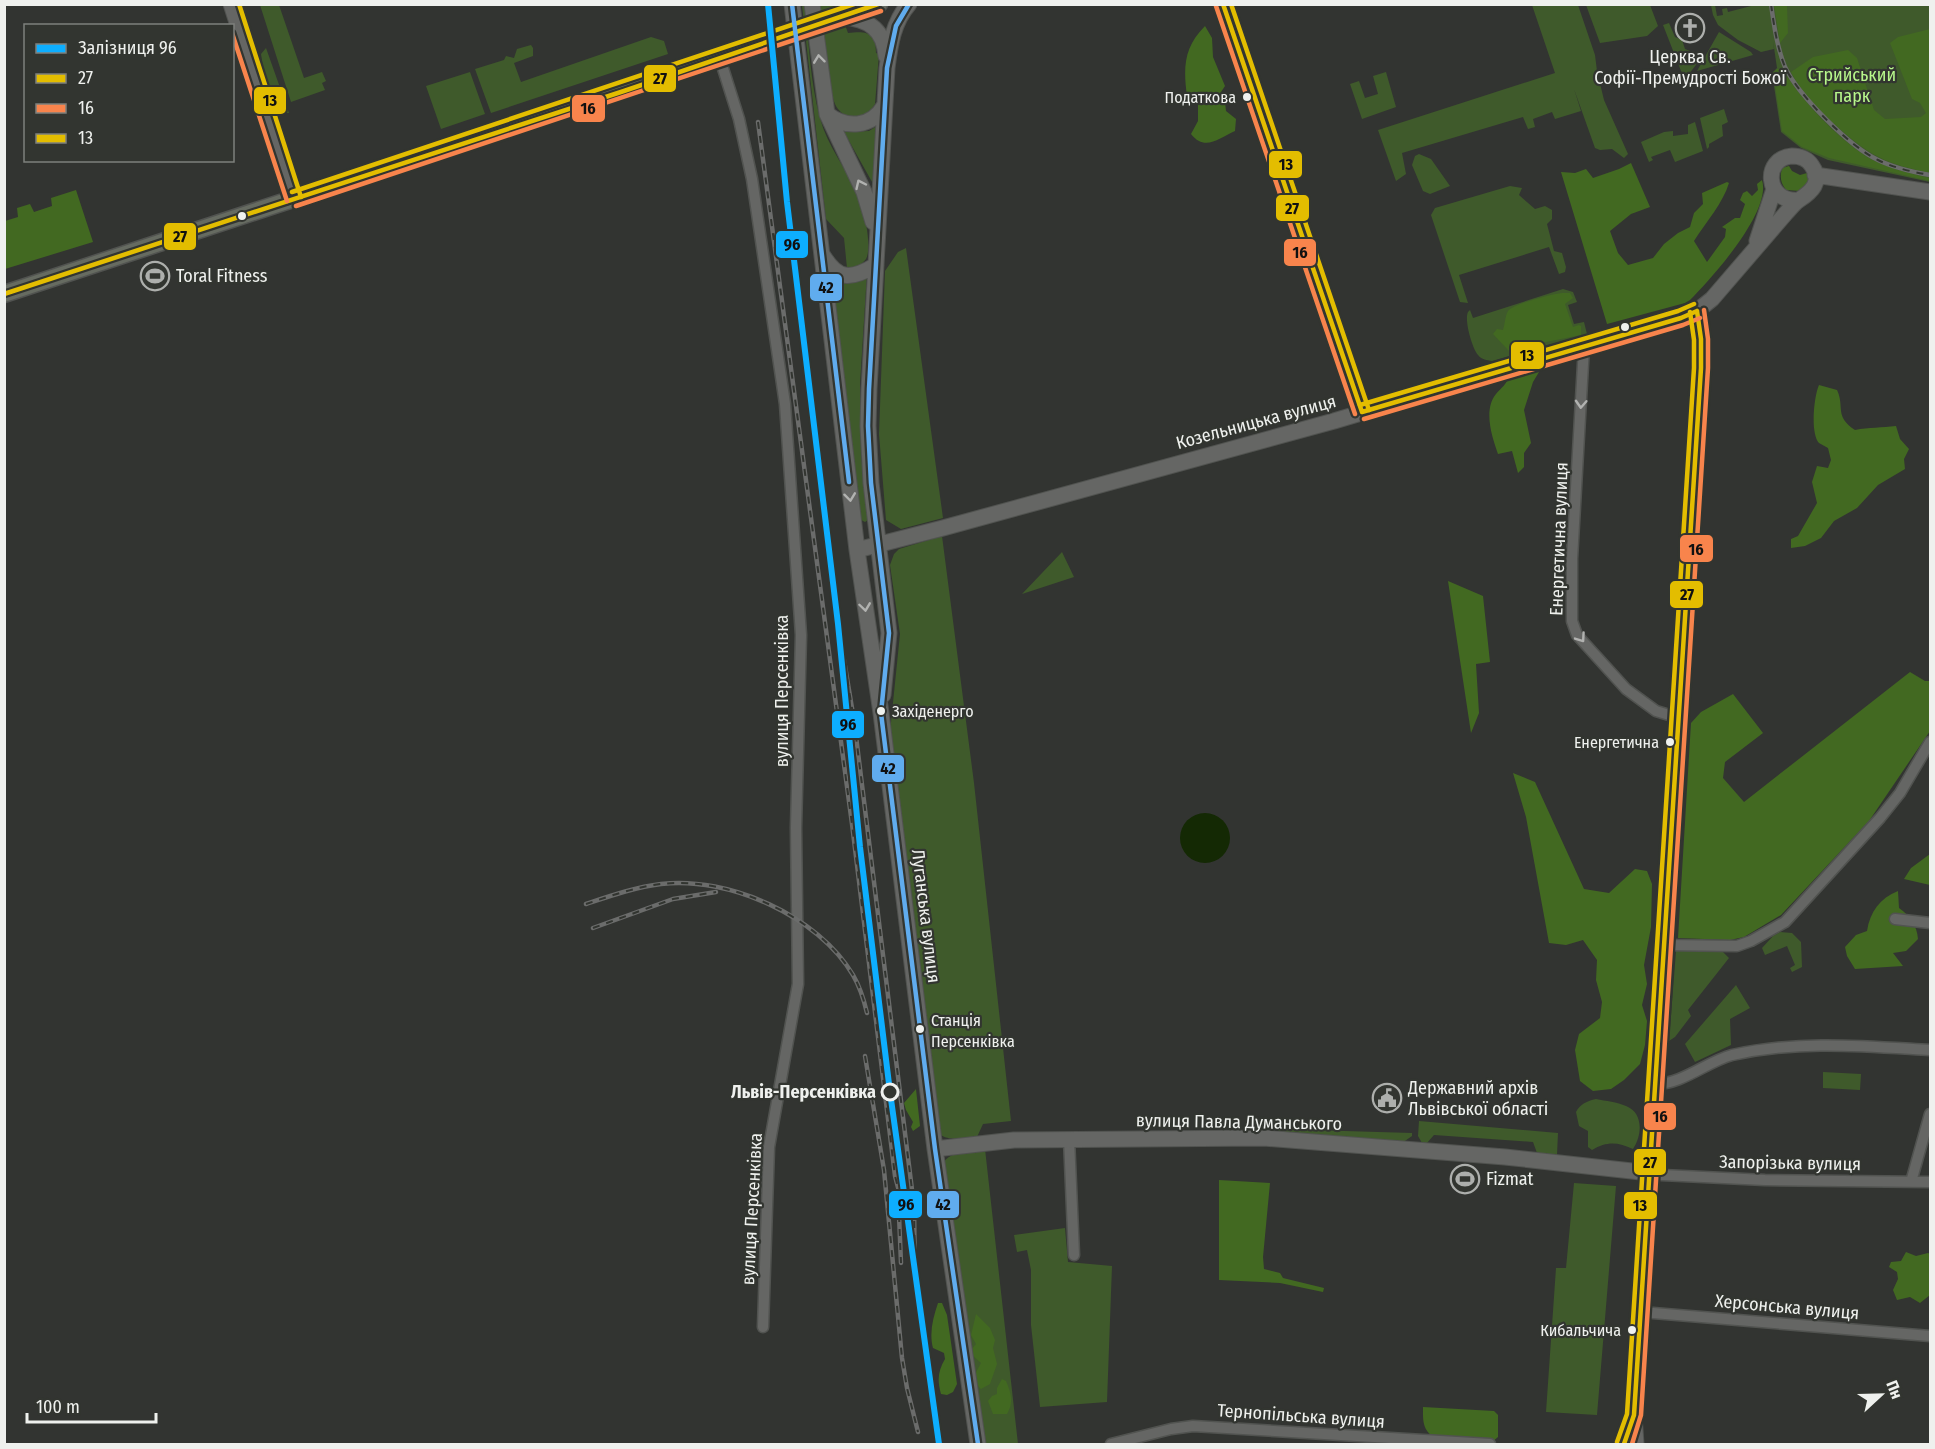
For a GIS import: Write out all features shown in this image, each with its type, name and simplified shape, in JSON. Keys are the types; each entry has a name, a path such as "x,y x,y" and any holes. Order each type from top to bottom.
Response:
{"main road":[{"path":"231,4 294,199"},
{"name":"Луганська вулиця","path":"792,4 857,549 881,713 935,1149 978,1444"},
{"name":"Луганська вулиця","path":"812,4 827,114 864,192 871,212 876,240"},
{"path":"843,17 864,4"},
{"path":"4,294 720,59 879,4"},
{"name":"Луганська вулиця","path":"881,713 889,633 871,483 868,426 876,240 887,68 891,39 897,23 909,4"},
{"path":"1223,4 1362,412"},
{"name":"Луганська вулиця","path":"843,17 870,23 877,29 883,39 887,68"},
{"path":"827,114 838,121 857,124 876,117 884,106"},
{"path":"1788,156 1797,156 1806,159 1815,174 1814,187 1799,200 1784,199 1774,189 1771,174 1780,160 1788,156"},
{"path":"1815,174 1930,192"},
{"name":"Козельницька вулиця","path":"1755,247 1774,189"},
{"name":"Козельницька вулиця","path":"857,549 1297,432 1681,318 1697,311 1720,290 1755,247 1799,200"},
{"path":"820,251 831,267 845,276 856,276 876,265"},
{"path":"1636,1444 1634,1415 1701,368 1701,339 1697,311"},
{"name":"вулиця Павла Думанського","path":"935,1149 1014,1140 1264,1138 1505,1156 1650,1173"},
{"path":"1624,1444 1634,1415"}],"street":[{"name":"вулиця Персенківка","path":"720,59 739,119 752,179 785,404 801,635 796,828 798,984 769,1147 763,1327"},
{"name":"Енергетична вулиця","path":"1584,346 1572,559 1572,621 1577,635 1626,689 1656,711 1679,718"},
{"path":"1664,945 1737,946 1785,922 1880,818 1900,793 1930,742"},
{"path":"1895,919 1930,923"},
{"path":"1655,1084 1668,1084 1730,1056 1799,1045 1930,1050"},
{"path":"1911,1182 1930,1113"},
{"path":"1069,1139 1074,1255"},
{"name":"Запорізька вулиця","path":"1650,1173 1765,1180 1930,1182"},
{"name":"Херсонська вулиця","path":"1641,1312 1930,1336"},
{"name":"Тернопільська вулиця","path":"1111,1444 1153,1439 1193,1426 1490,1444"}],"green space":[{"path":"260,5 279,5 304,78 322,72 326,81 322,83 325,90 291,102"},
{"path":"802,5 805,5 812,76 820,118 862,206 868,253 866,259 855,268 847,268 844,238 826,219"},
{"path":"820,5 838,5 848,33 869,34 876,46 876,53 879,54 875,104 863,115 847,116 838,109 835,103 831,91"},
{"path":"1532,5 1578,5 1595,55 1604,100 1628,154 1624,158 1612,149 1595,148 1574,89 1581,111 1555,119 1552,112 1533,119 1535,127 1528,129 1523,117 1402,153 1406,174 1396,181 1378,130 1555,73"},
{"path":"1586,5 1650,5 1658,26 1647,36 1600,43"},
{"name":"Стрийський парк","path":"1711,5 1715,5 1717,16 1723,15 1722,9 1727,8 1728,12 1751,5 1930,5 1930,182 1828,160 1801,148 1781,132 1772,73 1777,68 1773,41 1774,49 1761,52 1738,40 1718,25"},
{"path":"1774,5 1787,5 1788,33 1780,43"},
{"path":"1669,23 1675,37 1682,40 1685,49 1695,53 1699,51 1702,57 1689,74 1683,74 1681,71 1663,25"},
{"path":"1205,26 1212,38 1213,57 1225,86 1221,92 1226,111 1236,119 1235,131 1207,143 1196,139 1191,134 1198,121 1198,102 1187,96 1185,76 1189,50"},
{"path":"1930,29 1930,173 1890,162 1866,150 1817,107 1791,72 1813,57 1848,50 1857,58 1874,110 1885,119 1921,117 1926,113 1920,103 1912,99 1890,43 1898,37"},
{"path":"1719,32 1753,55 1697,71"},
{"path":"651,37 664,41 668,54 491,113 475,69 504,60 506,56 514,58 517,49 531,45 533,56 514,63 521,82"},
{"path":"266,48 289,113 277,113 263,67 261,54"},
{"path":"1777,69 1783,69 1811,108 1852,146 1877,162 1897,170 1930,178 1930,181 1829,158 1802,147 1782,131 1773,73"},
{"path":"470,72 485,114 441,129 426,86"},
{"path":"1386,72 1396,107 1362,119 1350,84 1359,81 1365,98 1378,94 1373,76"},
{"path":"1724,109 1728,122 1722,125 1723,136 1709,144 1707,149 1700,118"},
{"path":"1695,122 1703,151 1675,162 1670,150 1651,157 1653,160 1649,162 1641,142 1664,132 1673,131 1673,136 1688,134 1688,125"},
{"path":"880,124 876,189 844,132 869,131"},
{"path":"1419,154 1431,159 1450,186 1430,194 1423,191 1412,165 1415,156"},
{"path":"1631,163 1650,207 1631,214 1610,231 1618,253 1628,265 1653,258 1664,244 1690,227 1694,213 1703,204 1702,193 1727,182 1729,183 1723,198 1694,241 1707,262 1725,237 1726,229 1722,227 1735,218 1740,218 1745,204 1740,200 1743,193 1747,191 1752,196 1758,190 1757,184 1762,180 1763,193 1758,209 1738,243 1690,300 1607,324 1561,172 1575,173 1586,169 1593,178"},
{"path":"1789,166 1792,171 1800,175 1807,173 1812,175 1812,183 1800,191 1786,190 1781,174 1782,168"},
{"path":"1510,186 1522,188 1519,195 1535,209 1545,206 1552,210 1552,219 1547,224 1554,251 1562,253 1565,272 1559,274 1549,247 1459,275 1468,303 1460,302 1431,215 1435,208"},
{"path":"76,190 93,242 5,269 5,221 18,217 17,208 30,204 34,212 52,206 51,198"},
{"path":"906,248 943,518 901,529 886,520 879,434 885,271 898,252"},
{"path":"867,273 860,384 861,456 868,520 865,522 861,520 833,283 840,278"},
{"path":"1563,289 1573,292 1577,302 1568,305 1574,324 1584,322 1587,334 1492,361 1478,355 1469,334 1467,316 1470,310 1473,318"},
{"path":"1562,293 1570,293 1573,298 1565,304 1573,327 1581,326 1581,335 1546,342 1531,342 1523,350 1509,351 1493,334 1497,329 1503,330 1507,313 1511,308"},
{"path":"1537,366 1539,372 1533,382 1524,410 1531,443 1524,453 1524,467 1518,473 1512,451 1498,454 1490,424 1490,408 1492,400 1510,375"},
{"path":"1819,385 1837,390 1842,416 1855,430 1896,426 1900,439 1909,449 1904,459 1905,469 1878,485 1857,508 1834,521 1821,538 1805,546 1791,548 1791,539 1798,536 1817,503 1812,482 1817,466 1828,468 1831,460 1828,448 1819,443 1814,431 1814,406"},
{"path":"942,536 974,783 1011,1121 983,1124 977,1137 957,1139 939,1134 928,1028 924,1017 890,732 900,634 890,565 894,554 899,549"},
{"path":"1062,552 1074,577 1022,594"},
{"path":"1448,581 1483,596 1490,662 1476,664 1479,713 1471,733"},
{"path":"1910,672 1925,681 1930,681 1930,731 1869,821 1781,915 1744,937 1730,940 1678,938 1691,723 1701,712 1733,694 1763,733 1725,762 1723,778 1744,802"},
{"path":"1513,773 1535,782 1584,889 1609,893 1635,869 1647,871 1652,884 1651,927 1644,965 1647,984 1642,1005 1647,1021 1645,1045 1640,1064 1611,1089 1593,1091 1580,1081 1575,1050 1579,1034 1600,1018 1602,1002 1596,980 1597,960 1583,940 1566,945 1549,943 1526,817"},
{"path":"1930,854 1930,885 1904,879 1911,868"},
{"path":"1898,891 1899,908 1912,921 1918,939 1906,951 1893,953 1903,966 1855,969 1847,956 1845,947 1856,935 1867,931 1877,906"},
{"path":"1780,932 1792,933 1801,942 1802,967 1792,972 1790,968 1795,965 1787,946 1765,955 1762,948"},
{"path":"1676,951 1722,951 1729,958 1688,1010 1691,1016 1675,1037 1669,1041"},
{"path":"1736,985 1750,1008 1730,1019 1731,1045 1695,1062 1685,1044"},
{"path":"1823,1072 1861,1074 1860,1090 1823,1088"},
{"path":"916,1089 920,1126 913,1131 911,1127 913,1122 904,1103"},
{"path":"1596,1099 1623,1105 1632,1109 1636,1114 1640,1125 1633,1149 1612,1144 1592,1150 1588,1147 1588,1131 1579,1126 1576,1112 1584,1103"},
{"path":"1419,1121 1558,1133 1557,1155 1537,1153 1533,1142 1434,1135 1426,1144 1422,1143 1418,1136"},
{"path":"1277,1129 1412,1133 1412,1136 1402,1143 1277,1133"},
{"path":"985,1149 1018,1444 986,1444 942,1164 956,1154"},
{"path":"1219,1180 1270,1183 1263,1257 1264,1269 1280,1273 1283,1278 1324,1288 1323,1292 1280,1283 1219,1280"},
{"path":"1574,1183 1616,1186 1597,1415 1546,1412 1556,1268 1566,1268"},
{"path":"1065,1228 1068,1262 1112,1266 1107,1402 1040,1407 1031,1325 1031,1270 1027,1250 1017,1252 1014,1235"},
{"path":"1906,1252 1916,1256 1930,1254 1930,1295 1920,1303 1910,1297 1897,1300 1893,1290 1898,1279 1897,1272 1889,1267 1891,1262 1901,1261"},
{"path":"938,1303 942,1303 947,1315 957,1384 953,1392 947,1395 941,1394 939,1384 939,1376 945,1359 944,1353 933,1348 931,1337"},
{"path":"976,1314 990,1328 995,1340 993,1348 997,1364 990,1384 981,1389 974,1376 981,1363 973,1356 971,1350 976,1344 971,1335"},
{"path":"1002,1379 1006,1381 1011,1405 1007,1414 993,1414 988,1401 997,1394 997,1388"},
{"path":"1423,1407 1494,1411 1498,1415 1498,1437 1492,1442 1433,1437 1425,1427"}],"shaded area":[{"path":"1205,813 1223,820 1230,838 1223,856 1205,863 1187,856 1180,838 1187,820"}],"railway":[{"path":"1771,4 1778,44 1785,67 1801,92 1826,119 1853,144 1878,160 1930,175"},
{"path":"758,122 852,824 895,1176 909,1230"},
{"path":"838,624 854,720 914,1206 915,1275"},
{"path":"586,904 661,884 687,883 715,887 769,904 795,918 818,935 837,954 858,984 867,1013"},
{"path":"593,928 673,899 716,892"},
{"path":"865,1056 884,1170 902,1358 918,1432"},
{"path":"899,1215 901,1263"}],"rail line":[{"name":"96","path":"768,4 787,202 838,624 860,847 890,1092 939,1444"}],"transit line":[{"name":"13","path":"239,4 301,197"},
{"name":"42","path":"792,4 849,482"},
{"name":"13","path":"292,192 854,4"},
{"name":"27","path":"4,294 624,91 878,4"},
{"name":"42","path":"909,4 896,26 887,68 869,389 871,483 889,633 881,713 935,1149 978,1444"},
{"name":"27","path":"1223,4 1362,412"},
{"name":"13","path":"1231,4 1369,410"},
{"name":"16","path":"1216,6 1355,414"},
{"name":"16","path":"296,206 881,11"},
{"name":"16","path":"234,39 287,201"},
{"name":"13","path":"1360,405 1678,311 1694,304"},
{"name":"16","path":"1632,1444 1641,1415 1708,368 1708,339 1704,310"},
{"name":"27","path":"1362,412 1681,318 1697,311"},
{"name":"27","path":"1624,1444 1634,1415 1701,368 1701,339 1697,311"},
{"name":"13","path":"1617,1442 1627,1414 1694,368 1694,340 1690,312"},
{"name":"16","path":"1364,419 1683,325 1700,318"}],"place":[{"name":"Церква Св. Софії-Премудрості Божої","path":"1690,28"},
{"name":"Податкова","path":"1247,97"},
{"name":"Toral Fitness","path":"155,276"},
{"name":"Західенерго","path":"881,711"},
{"name":"Енергетична","path":"1670,742"},
{"name":"Станція Персенківка","path":"920,1029"},
{"name":"Львів-Персенківка","path":"890,1092"},
{"name":"Державний архів Львівської області","path":"1387,1098"},
{"name":"Fizmat","path":"1465,1179"},
{"name":"Кибальчича","path":"1632,1330"}]}
